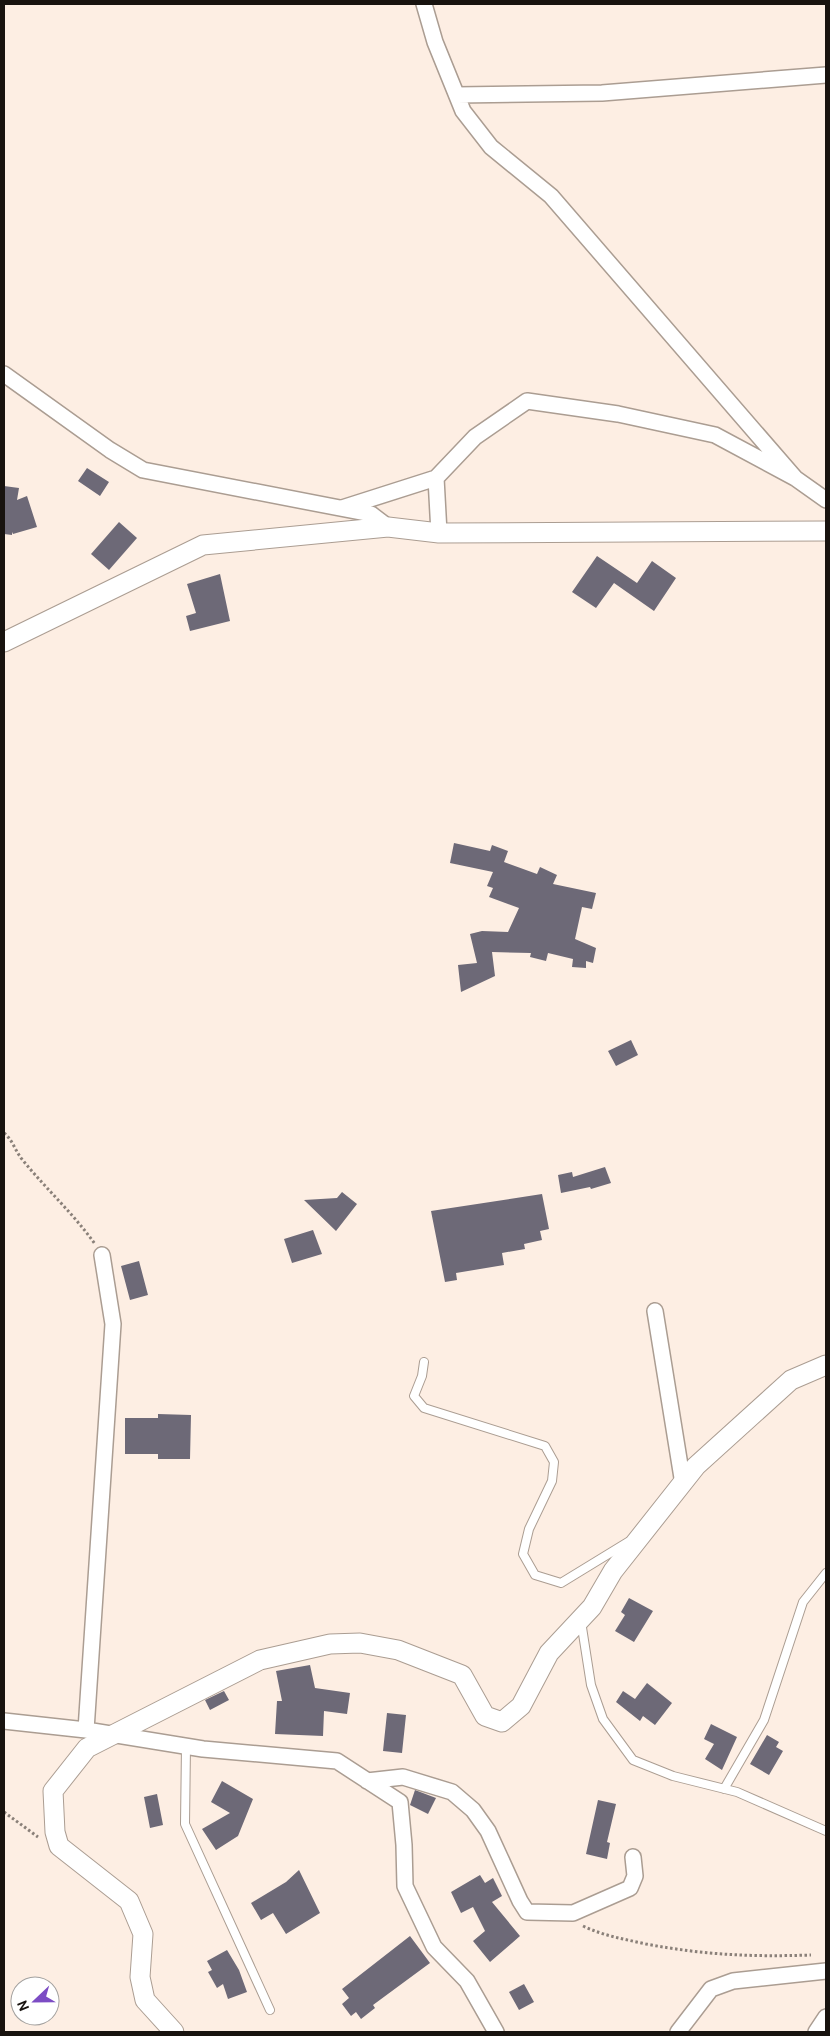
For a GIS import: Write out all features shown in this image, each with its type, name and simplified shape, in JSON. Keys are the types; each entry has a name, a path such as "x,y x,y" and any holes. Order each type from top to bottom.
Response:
{"street":[{"path":"424,4 435,42 463,111 491,147 551,196 795,478"},
{"path":"457,95 602,93 826,75"},
{"path":"4,374 110,450 143,470 371,514 388,527"},
{"path":"342,508 436,478 475,437 528,401 618,414 715,435 795,478 826,500"},
{"path":"436,478 439,533"},
{"path":"4,642 203,545 388,527 439,533 826,531"},
{"path":"86,1730 113,1324 102,1255"},
{"path":"655,1311 683,1484"},
{"path":"174,2032 145,2000 140,1977 143,1934 129,1900 59,1846 55,1832 53,1791 87,1748 260,1660 330,1644 360,1643 398,1650 462,1675 485,1716 502,1722 522,1706 549,1653 592,1607 613,1571 696,1466 791,1380 826,1365"},
{"path":"4,1721 86,1730 186,1746 336,1761 400,1802 405,1886 434,1947 467,1981 496,2032"},
{"path":"367,1781 403,1777 452,1792 473,1810 488,1831 520,1901 527,1912 573,1913 630,1888 634,1876 633,1857"},
{"path":"678,2032 711,1989 733,1980 826,1971"},
{"path":"816,2032 826,2017"}],"lane":[{"path":"424,1362 422,1376 414,1396 424,1408 545,1446 554,1462 552,1481 529,1529 523,1554 535,1575 561,1583 648,1528"},
{"path":"724,1789 764,1720 803,1602 826,1573"},
{"path":"581,1619 591,1684 603,1719 633,1760 673,1776 738,1792 826,1832"},
{"path":"186,1746 185,1824 270,2010"}],"path":[{"path":"4,1133 8,1136 19,1156 71,1213 102,1255"},
{"path":"4,1812 32,1834 59,1846"},
{"path":"558,1913 601,1934 691,1953 750,1957 817,1955"}],"building":[{"path":"87,468 109,482 100,496 78,481"},
{"path":"4,486 19,488 17,500 27,496 37,527 13,534 12,532 12,535 4,534"},
{"path":"119,522 137,538 109,570 91,554"},
{"path":"597,556 637,583 652,561 676,578 654,611 614,583 596,608 572,592"},
{"path":"220,574 230,621 190,631 186,616 196,613 187,584"},
{"path":"454,843 490,851 492,845 508,851 504,862 537,874 540,867 557,875 553,884 596,893 592,909 582,907 575,939 596,948 593,963 586,961 586,968 572,967 573,959 548,953 546,961 530,957 531,953 492,952 495,976 461,992 458,965 477,963 470,934 482,931 508,932 519,908 489,897 493,888 487,886 493,872 450,863"},
{"path":"631,1040 638,1055 616,1066 608,1051"},
{"path":"605,1167 611,1183 591,1189 590,1187 561,1193 558,1175 572,1172 573,1177"},
{"path":"342,1192 357,1204 336,1231 304,1200 337,1198"},
{"path":"542,1194 549,1229 540,1231 542,1240 524,1244 525,1249 502,1253 504,1265 456,1273 457,1280 445,1282 431,1211"},
{"path":"313,1230 322,1254 292,1263 284,1239"},
{"path":"139,1261 148,1295 130,1300 121,1266"},
{"path":"158,1414 191,1415 190,1459 158,1459 158,1454 125,1454 125,1418 158,1418"},
{"path":"629,1598 653,1611 634,1642 615,1631 625,1615 621,1612"},
{"path":"310,1665 315,1688 350,1693 347,1714 324,1711 323,1736 275,1734 277,1701 282,1701 276,1671"},
{"path":"647,1683 672,1703 655,1725 643,1716 640,1721 616,1702 623,1691 635,1699"},
{"path":"224,1691 229,1700 210,1710 205,1700"},
{"path":"387,1713 406,1715 402,1753 383,1751"},
{"path":"711,1724 737,1737 722,1770 705,1759 714,1744 704,1739"},
{"path":"767,1735 779,1742 776,1747 783,1751 769,1775 750,1764"},
{"path":"222,1781 253,1799 238,1836 216,1850 202,1829 230,1813 211,1802"},
{"path":"415,1790 436,1798 428,1814 410,1805"},
{"path":"157,1794 163,1825 150,1828 144,1797"},
{"path":"598,1800 616,1804 607,1842 610,1843 607,1859 586,1854"},
{"path":"299,1870 320,1913 286,1934 273,1913 261,1920 251,1903 286,1882"},
{"path":"480,1875 485,1883 493,1878 502,1896 492,1902 520,1936 490,1962 473,1941 485,1931 473,1907 461,1913 451,1892"},
{"path":"410,1936 430,1963 373,2005 375,2008 361,2019 356,2012 351,2016 342,2004 349,1998 342,1989"},
{"path":"227,1950 239,1970 247,1992 228,1999 223,1984 217,1988 208,1972 212,1970 207,1961"},
{"path":"524,1984 534,2002 519,2010 509,1992"}]}
